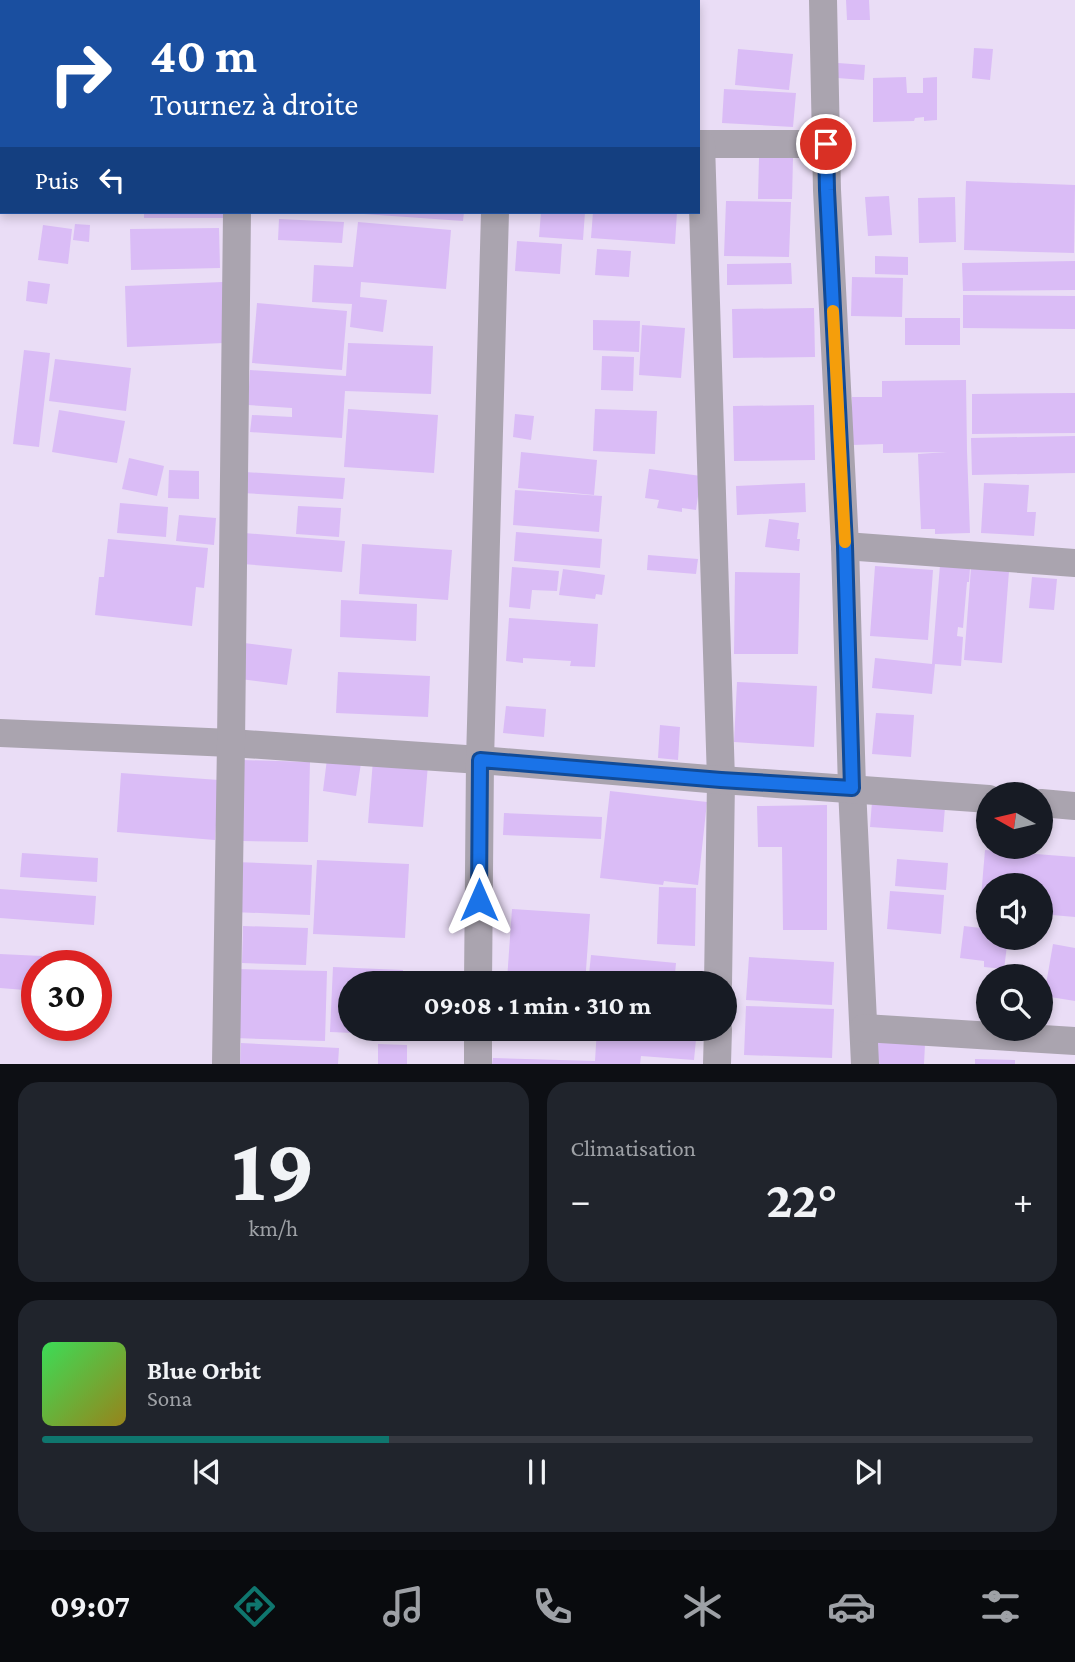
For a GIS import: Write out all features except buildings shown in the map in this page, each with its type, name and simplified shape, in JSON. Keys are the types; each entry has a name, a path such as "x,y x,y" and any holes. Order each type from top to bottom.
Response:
{"street":[{"path":"823,0 827,190 845,546 852,788 865,1063"},
{"path":"718,971 721,780 700,144 826,144"},
{"path":"226,1063 237,214"},
{"path":"478,971 480,760 495,214"},
{"path":"845,546 1075,563"},
{"path":"0,733 231,743 976,798"},
{"path":"1054,804 1075,806"},
{"path":"864,1028 1075,1041"},
{"path":"478,1041 478,1063"},
{"path":"717,1063 718,1041"}],"slow traffic":[{"path":"833,311 845,542"}],"route":[{"path":"479,900 480,760 852,788 845,546 826,144"}]}
